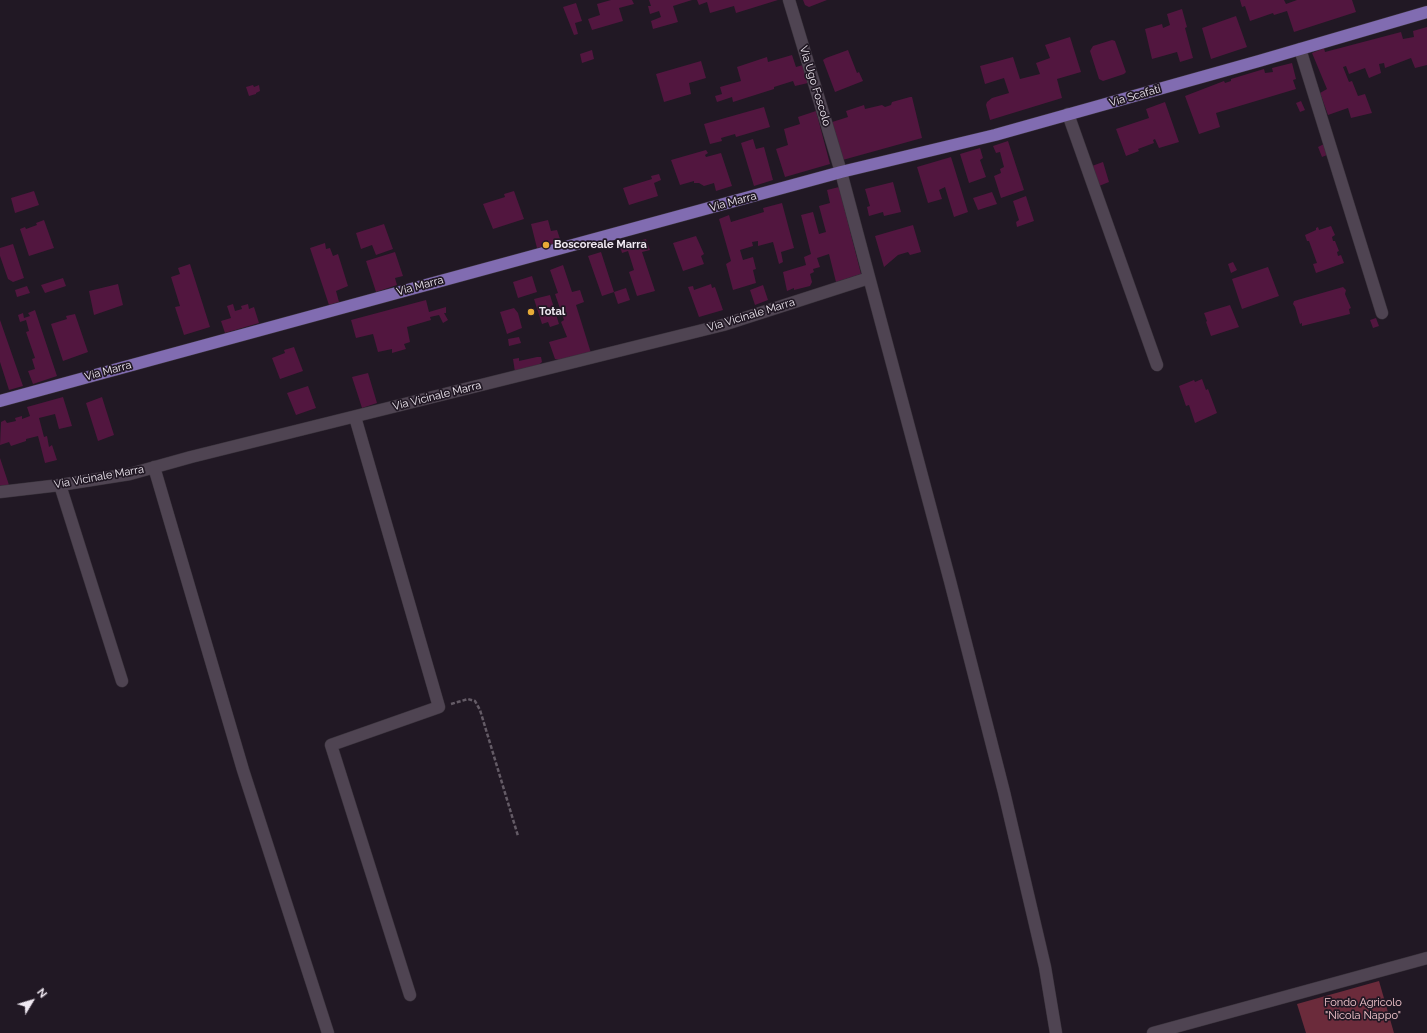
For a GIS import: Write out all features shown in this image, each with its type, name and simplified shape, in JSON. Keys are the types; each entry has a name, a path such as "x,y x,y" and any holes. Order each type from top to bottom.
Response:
{"main road":[{"name":"Via Scafati","path":"841,172 995,135 1427,12"},
{"name":"Via Marra","path":"0,401 841,172"}],"street":[{"name":"Via Ugo Foscolo","path":"789,0 841,172 1004,792 1045,967 1056,1033"},
{"path":"1300,49 1382,314"},
{"path":"1068,114 1157,365"},
{"name":"Via Vicinale Marra","path":"0,492 60,485 130,474 723,325 869,278"},
{"path":"355,417 439,707 331,745 410,995"},
{"path":"154,467 243,770 328,1033"},
{"path":"60,485 122,681"},
{"path":"1153,1033 1427,958"}],"path":[{"path":"439,707 468,699 476,701 518,836"}],"green space":[{"name":"Fondo Agricolo \"Nicola Nappo\"","path":"1379,981 1394,1033 1306,1033 1297,1004"}],"building":[{"path":"611,0 632,0 634,4 619,8 623,21 592,30 588,19 600,15 597,4"},
{"path":"649,0 692,0 673,6 678,22 653,29 651,21 661,17 659,11 650,14 648,6 651,6"},
{"path":"697,0 778,0 736,13 734,6 710,13 707,2 699,5"},
{"path":"803,0 827,0 809,7 805,5"},
{"path":"1240,0 1284,0 1286,4 1297,0 1352,0 1356,12 1294,32 1287,11 1274,15 1273,13 1250,21 1245,6 1242,7"},
{"path":"576,3 582,21 575,23 578,34 574,35 563,7"},
{"path":"1182,9 1187,27 1185,28 1193,58 1180,62 1177,52 1152,59 1145,29 1162,24 1163,28 1170,25 1167,14"},
{"path":"1236,16 1247,47 1211,59 1202,28"},
{"path":"1427,27 1427,65 1415,68 1411,58 1385,68 1384,63 1379,64 1381,73 1369,78 1365,68 1349,74 1346,66 1343,67 1349,82 1352,81 1358,96 1365,94 1372,113 1351,118 1348,108 1328,115 1320,93 1327,89 1312,53 1324,48 1325,52 1401,32 1403,39 1414,37 1413,31"},
{"path":"1070,37 1081,72 1057,79 1062,98 990,120 986,105 987,102 992,98 1009,93 1004,78 985,84 980,66 1013,57 1020,79 1040,74 1036,63 1050,58 1045,45"},
{"path":"1112,40 1115,41 1126,72 1103,81 1099,79 1090,51 1093,46"},
{"path":"592,50 594,59 582,63 580,54"},
{"path":"848,50 857,73 859,72 863,81 835,92 823,60"},
{"path":"792,55 796,67 803,65 808,83 795,86 793,81 774,87 774,89 733,102 732,97 717,102 715,96 722,94 720,87 741,81 737,67 767,57 768,62"},
{"path":"701,61 706,78 689,83 691,94 664,102 656,74"},
{"path":"1292,63 1296,79 1293,80 1296,89 1216,113 1220,127 1199,134 1185,96 1224,81 1225,83 1231,81 1231,79 1264,69 1265,73 1273,72 1272,68"},
{"path":"253,85 254,87 259,85 260,91 249,96 246,87"},
{"path":"912,97 922,138 839,161 829,123 848,117 846,111 864,105 865,109 882,105 885,107 891,105 892,102"},
{"path":"1301,101 1305,110 1300,112 1296,103"},
{"path":"1165,102 1179,142 1159,148 1155,139 1153,140 1154,143 1138,149 1139,151 1126,156 1116,129 1149,118 1146,109"},
{"path":"764,107 770,127 736,137 735,134 721,138 722,141 710,144 704,124"},
{"path":"816,111 830,164 785,177 776,149 788,145 784,129 800,124 798,117"},
{"path":"753,139 756,149 764,147 773,180 754,186 741,143"},
{"path":"1008,141 1024,190 1001,198 994,176 1001,173 1000,169 1004,167 1000,152 996,153 993,146"},
{"path":"1324,144 1327,155 1322,157 1318,147"},
{"path":"980,148 983,158 980,160 986,177 969,183 960,154"},
{"path":"706,150 708,153 705,155 706,157 721,153 732,186 716,191 714,183 704,186 699,183 694,183 694,181 680,185 671,160"},
{"path":"951,157 968,212 954,217 945,187 939,190 942,199 928,203 917,167"},
{"path":"1103,162 1109,182 1099,186 1092,166"},
{"path":"659,174 661,180 654,183 658,196 629,205 623,188 652,179 651,176"},
{"path":"893,182 901,212 884,216 883,212 869,216 867,207 870,206 865,189"},
{"path":"839,187 861,274 836,282 829,254 817,258 820,267 813,269 814,272 810,274 812,282 810,286 794,290 794,288 787,291 783,272 806,265 804,257 811,254 801,215 813,212 819,234 826,232 819,206 830,203 827,190"},
{"path":"34,191 39,205 15,213 11,198"},
{"path":"514,191 524,219 493,229 483,204 505,197 504,194"},
{"path":"992,192 997,204 978,210 973,198"},
{"path":"1026,196 1034,221 1017,227 1016,222 1019,220 1013,201"},
{"path":"782,203 794,248 781,252 783,262 779,264 773,242 758,246 758,241 752,242 753,246 740,250 743,260 753,257 756,269 753,270 756,283 733,290 726,264 731,261 719,219 729,215 731,222 764,212 763,208"},
{"path":"44,220 54,248 29,256 20,229 25,227 26,229 37,225 36,223"},
{"path":"548,220 551,231 557,230 561,242 537,248 531,224"},
{"path":"384,224 393,249 376,255 372,245 361,249 356,233"},
{"path":"913,225 921,252 910,255 908,252 898,255 884,267 875,236"},
{"path":"1331,226 1335,235 1332,237 1333,241 1335,241 1339,251 1337,252 1338,256 1341,255 1344,263 1316,273 1313,264 1317,263 1309,241 1307,241 1305,235 1316,230 1318,227 1319,230"},
{"path":"696,236 704,254 701,256 704,264 683,271 673,243"},
{"path":"646,239 650,250 642,252 655,291 637,296 629,272 634,270 628,251 622,253 620,246"},
{"path":"325,243 326,249 330,248 333,256 338,254 348,286 336,291 339,302 329,305 310,248"},
{"path":"13,244 24,278 13,282 8,279 0,256 0,248"},
{"path":"395,252 403,276 395,278 397,285 376,292 366,261"},
{"path":"601,252 614,292 602,296 588,256"},
{"path":"1233,262 1237,270 1231,273 1228,264"},
{"path":"190,264 210,327 184,335 175,307 180,306 171,277 180,274 178,268"},
{"path":"563,265 572,292 580,290 584,302 576,305 591,353 564,361 555,359 549,342 567,337 561,322 564,320 555,294 558,293 550,270"},
{"path":"1268,267 1279,296 1242,309 1232,279"},
{"path":"532,276 537,292 518,298 513,282"},
{"path":"63,278 66,286 45,293 41,285"},
{"path":"118,284 123,305 94,315 89,291"},
{"path":"711,284 712,288 715,287 723,310 699,317 688,287 693,286 694,290"},
{"path":"763,285 768,300 755,305 750,290"},
{"path":"27,286 30,293 17,297 15,290"},
{"path":"1343,287 1346,290 1345,294 1351,308 1349,309 1350,314 1302,326 1302,323 1300,324 1293,304 1294,301"},
{"path":"626,288 630,300 618,304 614,292"},
{"path":"550,295 559,324 550,327 548,322 542,324 534,299"},
{"path":"426,300 429,312 446,307 446,313 444,313 448,320 443,323 439,315 430,317 431,320 407,327 410,342 404,344 406,349 392,353 392,349 378,352 373,334 356,338 351,320"},
{"path":"233,304 235,311 242,309 241,306 248,304 249,309 254,307 259,323 225,333 221,321 231,318 227,306"},
{"path":"1230,305 1239,327 1211,336 1204,313"},
{"path":"514,308 518,313 522,328 507,334 500,312"},
{"path":"35,310 57,376 33,384 28,371 35,369 32,359 35,358 26,332 29,331 26,320 20,322 18,315 23,313 24,318 30,316 28,313"},
{"path":"75,314 88,352 63,361 51,324 67,319 66,316"},
{"path":"1376,318 1379,326 1373,328 1370,320"},
{"path":"0,320 23,386 9,390 0,362"},
{"path":"519,337 521,343 509,346 508,339"},
{"path":"294,347 303,371 280,379 272,358 285,353 284,350"},
{"path":"541,357 542,362 536,367 515,372 513,359 519,358 519,361"},
{"path":"368,373 377,403 362,408 352,377"},
{"path":"1202,379 1206,390 1208,389 1217,413 1195,423 1189,405 1186,406 1179,386 1194,380 1195,382"},
{"path":"308,386 316,408 296,415 287,393"},
{"path":"63,397 72,426 59,429 55,414 39,418 44,437 47,436 49,447 52,445 57,460 45,463 38,436 26,439 26,441 11,446 9,442 0,445 1,422 5,420 7,423 16,421 15,418 22,416 22,419 30,416 27,407"},
{"path":"102,397 114,435 98,441 86,403"},
{"path":"0,458 9,485 0,486"}],"place":[{"name":"Boscoreale Marra","path":"546,245"},
{"name":"Total","path":"531,312"}]}
